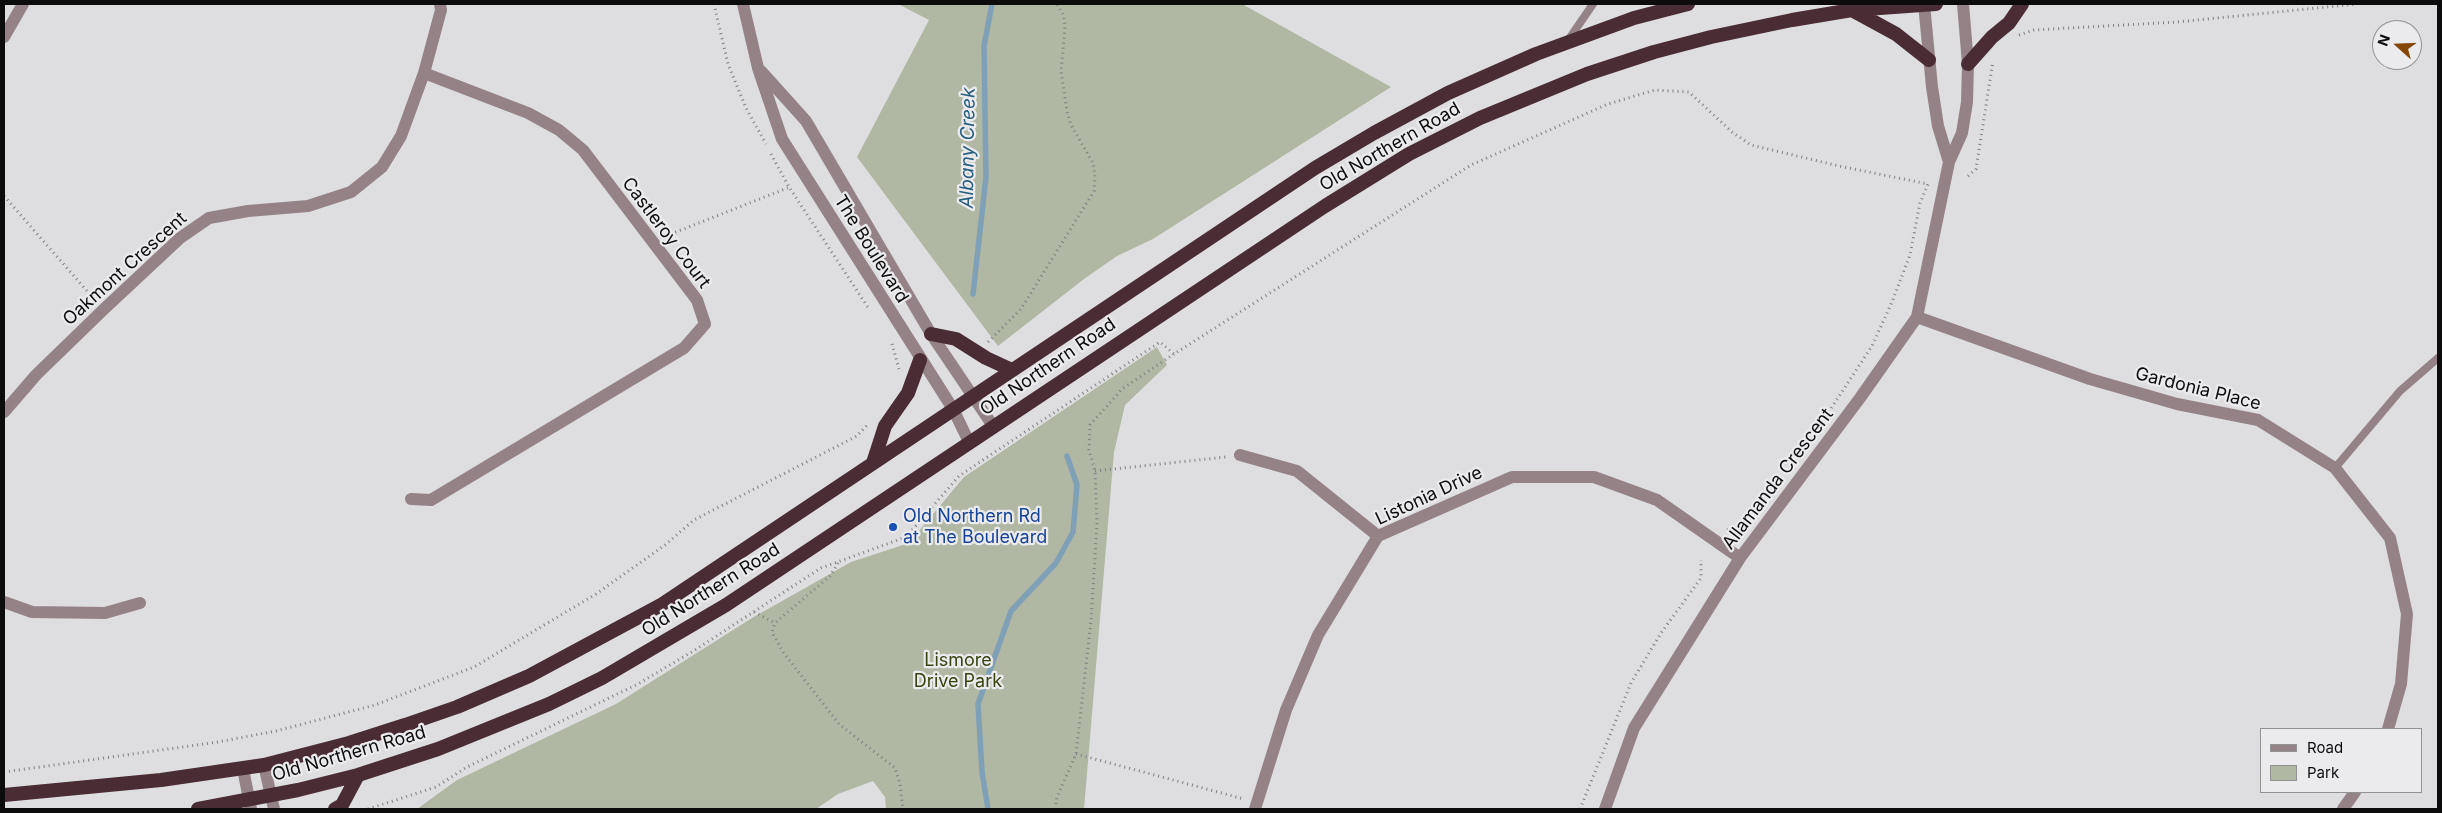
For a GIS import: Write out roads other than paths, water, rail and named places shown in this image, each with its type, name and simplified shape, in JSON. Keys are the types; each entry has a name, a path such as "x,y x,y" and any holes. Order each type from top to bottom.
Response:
{"highway":[{"name":"Old Northern Road","path":"4,795 161,780 264,765 349,743 405,725 457,707 529,676 661,605 1316,168 1374,133 1448,93 1568,41 1634,18 1688,4"},
{"name":"Old Northern Road","path":"198,809 273,802 358,775 482,732 549,704 602,678 726,605 1325,206 1410,154 1480,118 1587,74 1654,52 1711,37 1852,10 1928,4"},
{"path":"1968,64 1992,37 2009,23 2022,4"},
{"path":"1852,10 1896,34 1929,60"},
{"path":"931,334 956,339 986,358 1012,370"},
{"path":"873,463 885,426 908,393 920,360"},
{"path":"336,809 342,805 358,775"}],"street":[{"path":"4,37 23,4"},
{"name":"Oakmont Crescent","path":"4,412 36,375 103,310 180,238 209,218 248,211 308,206 351,192 382,167 401,136 424,74 441,10 440,4"},
{"name":"The Boulevard","path":"743,4 758,68 782,139 920,360 953,409 969,442"},
{"name":"Allamanda Crescent","path":"1928,4 1929,60 1938,126 1949,162"},
{"name":"Allamanda Crescent","path":"1606,809 1634,728 1740,558 1860,398 1917,317 1949,162 1962,133 1967,102 1968,64 1963,4"},
{"name":"The Boulevard","path":"758,68 806,121 931,334 993,426"},
{"name":"Castleroy Court","path":"411,500 431,500 684,348 705,324 697,300 651,242 583,150 559,130 528,113 424,74"},
{"name":"Gardonia Place","path":"1917,317 2090,379 2177,404 2258,420 2335,468 2390,538 2407,614 2401,684 2388,728"},
{"path":"1240,455 1297,471 1378,536"},
{"name":"Listonia Drive","path":"1256,806 1286,710 1318,635 1378,536 1512,477 1594,477 1658,500 1740,558"},
{"path":"4,602 32,612 96,613 105,613 140,603"},
{"path":"264,765 273,802"},
{"path":"243,769 250,804"},
{"path":"2343,809 2354,793"}],"lane":[{"path":"1568,41 1593,4"},
{"path":"2335,468 2400,390 2438,358"}],"waterway":[{"name":"Albany Creek","path":"973,294 986,177 984,46 992,4"},
{"name":"Albany Creek","path":"988,809 982,772 978,704 1011,611 1056,563 1073,532 1077,485 1067,456"}],"place":[{"name":"Old Northern Rd at The Boulevard","path":"893,527"}],"park label":[{"name":"Lismore Drive Park","path":"958,671"}]}
